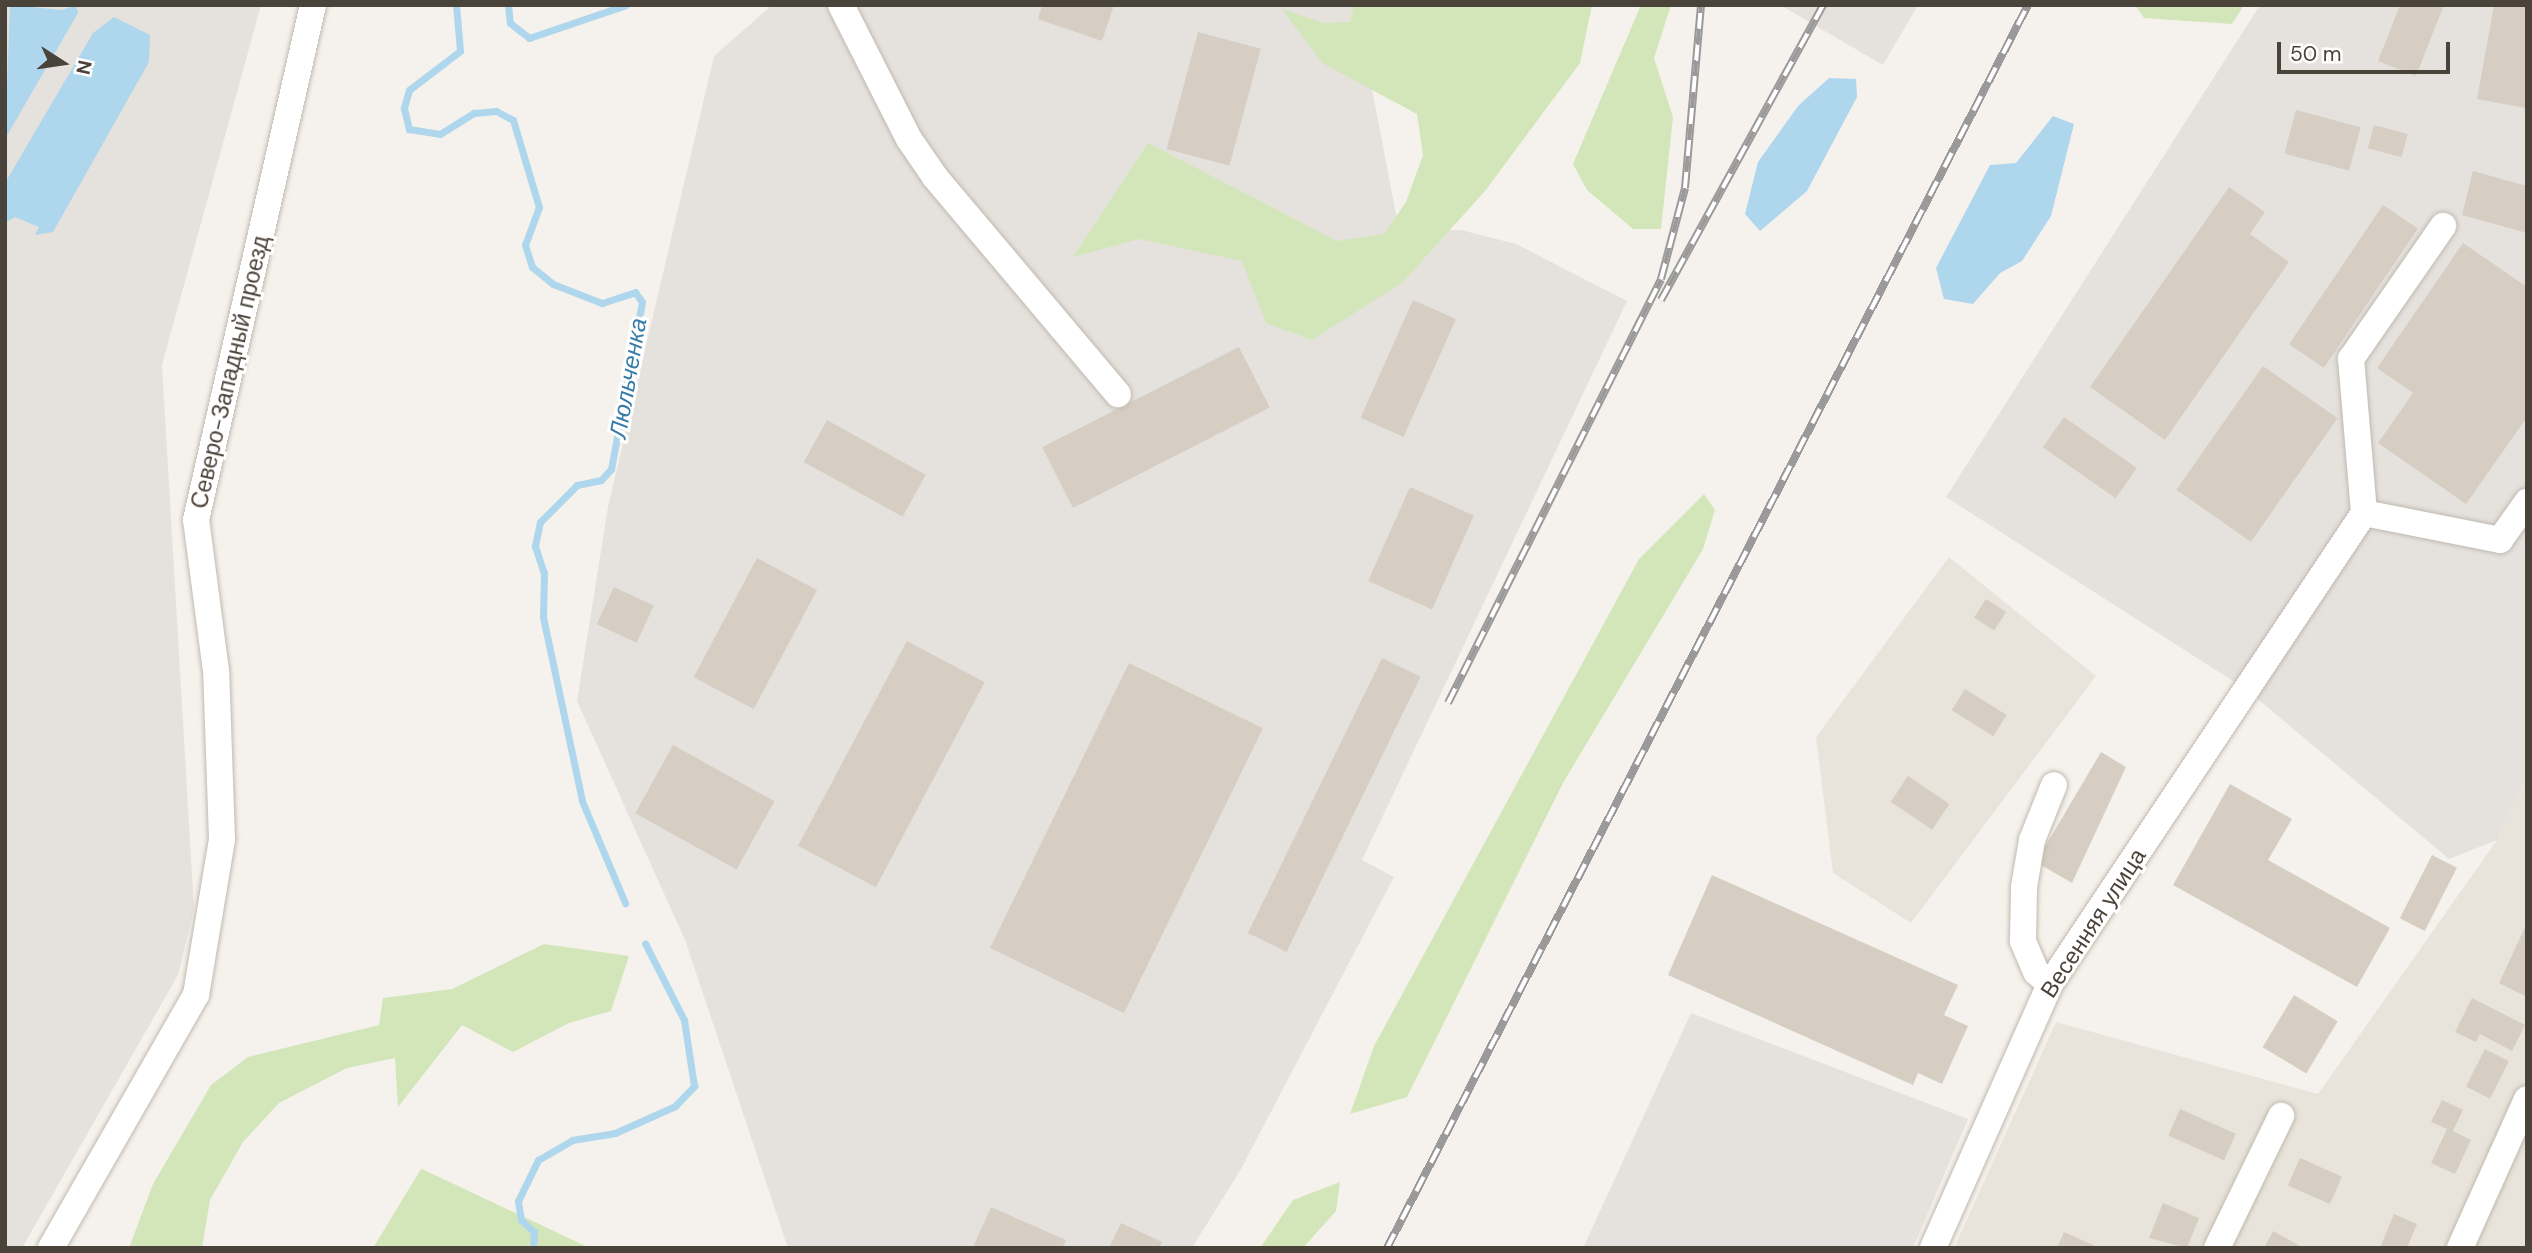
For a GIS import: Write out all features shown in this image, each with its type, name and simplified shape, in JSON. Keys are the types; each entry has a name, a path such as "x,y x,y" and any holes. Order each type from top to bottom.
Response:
{"street":[{"name":"Северо-Западный проезд","path":"51,1248 196,995 222,839 216,671 196,520 313,5"},
{"path":"841,5 903,130 935,177 1118,394"},
{"path":"2443,226 2351,359 2364,513 2500,540 2527,502"},
{"name":"Весенняя улица","path":"1933,1248 2050,984 2364,513"},
{"path":"2050,984 2036,972 2023,941 2024,901 2032,840 2054,785"},
{"path":"2460,1248 2527,1099"},
{"path":"2217,1248 2281,1116"}],"shaded area":[{"path":"5,5 261,5 162,365 194,909 178,975 22,1248 5,1248"},
{"path":"772,5 1356,5 1399,230 1461,230 1516,244 1627,301 1362,860 1394,877 1241,1169 1192,1248 788,1248 685,940 577,701 608,507 714,56"},
{"path":"1780,5 1918,5 1883,65"},
{"path":"2260,5 2527,5 2527,778 2497,840 2449,859 2247,690 1946,497"},
{"path":"1949,557 2096,676 1911,923 1833,873 1816,737"},
{"path":"2527,778 2527,1248 1954,1248 2056,1022 2318,1094 2497,840"},
{"path":"1691,1013 1968,1119 1913,1248 1583,1248"}],"green space":[{"path":"1354,5 1592,5 1580,63 1485,191 1403,282 1312,340 1266,323 1242,261 1139,239 1073,257 1148,143 1337,241 1384,234 1406,202 1423,155 1417,114 1322,63 1282,9 1323,23 1350,22"},
{"path":"1641,5 1671,5 1654,58 1673,117 1661,229 1633,229 1587,190 1573,164"},
{"path":"2135,5 2244,5 2232,24 2144,18"},
{"path":"1704,494 1715,510 1703,549 1563,783 1407,1097 1350,1114 1374,1046 1639,559"},
{"path":"544,944 629,956 611,1011 569,1023 513,1052 462,1025 398,1107 395,1058 347,1068 279,1103 243,1142 210,1200 202,1248 129,1248 153,1184 211,1085 248,1057 379,1025 383,998 452,989"},
{"path":"422,1169 590,1248 373,1248"},
{"path":"1340,1182 1336,1211 1303,1248 1260,1248 1293,1200"}],"water":[{"path":"10,5 62,10 76,5 78,13 5,139"},
{"path":"114,17 150,35 149,62 53,232 35,235 39,227 15,217 5,223 5,183 93,33"},
{"path":"1829,78 1856,79 1857,97 1807,191 1760,231 1745,214 1758,162 1798,106"},
{"path":"2053,116 2074,124 2051,216 2022,261 2000,273 1973,304 1944,299 1936,268 1990,165 2016,163"}],"building":[{"path":"1042,5 1114,5 1102,41 1038,19"},
{"path":"2400,5 2444,5 2416,76 2378,61"},
{"path":"2494,5 2527,5 2525,108 2477,99"},
{"path":"1198,32 1261,49 1229,166 1167,149"},
{"path":"2296,110 2361,127 2349,171 2284,153"},
{"path":"2374,125 2408,134 2402,157 2368,148"},
{"path":"2473,171 2527,186 2527,233 2462,215"},
{"path":"2229,187 2265,212 2250,234 2289,262 2165,440 2090,387"},
{"path":"2383,205 2418,228 2324,368 2289,344"},
{"path":"2463,243 2527,287 2527,417 2466,504 2378,443 2413,393 2377,368"},
{"path":"1413,300 1456,319 1403,437 1361,418"},
{"path":"1239,347 1270,408 1073,508 1042,447"},
{"path":"2263,366 2338,418 2251,542 2176,490"},
{"path":"2064,417 2137,468 2116,498 2043,447"},
{"path":"827,420 926,475 903,517 804,462"},
{"path":"1410,487 1474,515 1432,610 1368,581"},
{"path":"757,558 817,590 754,709 694,677"},
{"path":"614,587 654,606 637,643 597,624"},
{"path":"1986,599 2006,612 1994,631 1974,617"},
{"path":"907,641 985,682 876,887 798,846"},
{"path":"1382,658 1421,677 1287,952 1248,933"},
{"path":"1129,663 1263,728 1124,1013 990,948"},
{"path":"1965,689 2007,715 1993,736 1952,710"},
{"path":"673,745 774,801 737,869 635,813"},
{"path":"2101,752 2126,767 2072,883 2036,862"},
{"path":"1908,776 1949,804 1932,830 1891,802"},
{"path":"2230,784 2292,819 2268,860 2390,928 2357,987 2173,885"},
{"path":"2432,855 2457,868 2425,931 2400,918"},
{"path":"1712,875 1958,985 1944,1015 1968,1026 1942,1084 1918,1073 1913,1085 1668,975"},
{"path":"2527,923 2527,997 2499,983"},
{"path":"2294,995 2338,1021 2306,1074 2263,1047"},
{"path":"2472,998 2525,1025 2512,1051 2480,1034 2476,1042 2455,1032"},
{"path":"2485,1049 2509,1061 2490,1099 2466,1086"},
{"path":"2442,1100 2463,1110 2453,1131 2471,1140 2455,1174 2431,1163 2447,1129 2431,1122"},
{"path":"2180,1109 2236,1134 2224,1160 2168,1135"},
{"path":"2300,1158 2342,1177 2330,1204 2288,1185"},
{"path":"2163,1203 2199,1218 2187,1248 2149,1238"},
{"path":"991,1207 1066,1240 1063,1248 973,1247"},
{"path":"2394,1214 2417,1224 2407,1248 2380,1248"},
{"path":"1121,1223 1162,1242 1159,1248 1109,1248"},
{"path":"2273,1231 2304,1248 2264,1248"},
{"path":"2064,1232 2100,1248 2057,1248"}],"waterway":[{"name":"Люльченка","path":"456,5 460,51 409,90 404,108 409,129 440,134 474,113 496,111 513,120 539,207 525,245 532,267 553,284 602,303 635,292 642,302 611,469 601,480 577,485 540,522 535,546 544,573 543,617 582,801 625,903"},
{"name":"Люльченка","path":"508,5 510,23 529,38 626,5"},
{"name":"Люльченка","path":"533,1248 534,1232 521,1220 518,1201 538,1160 572,1140 615,1133 675,1106 694,1086 684,1020 645,943"}],"railway":[{"path":"1448,703 1661,279 1685,188 1701,5"},
{"path":"1661,300 1823,5"},
{"path":"1387,1248 2028,5"}]}
